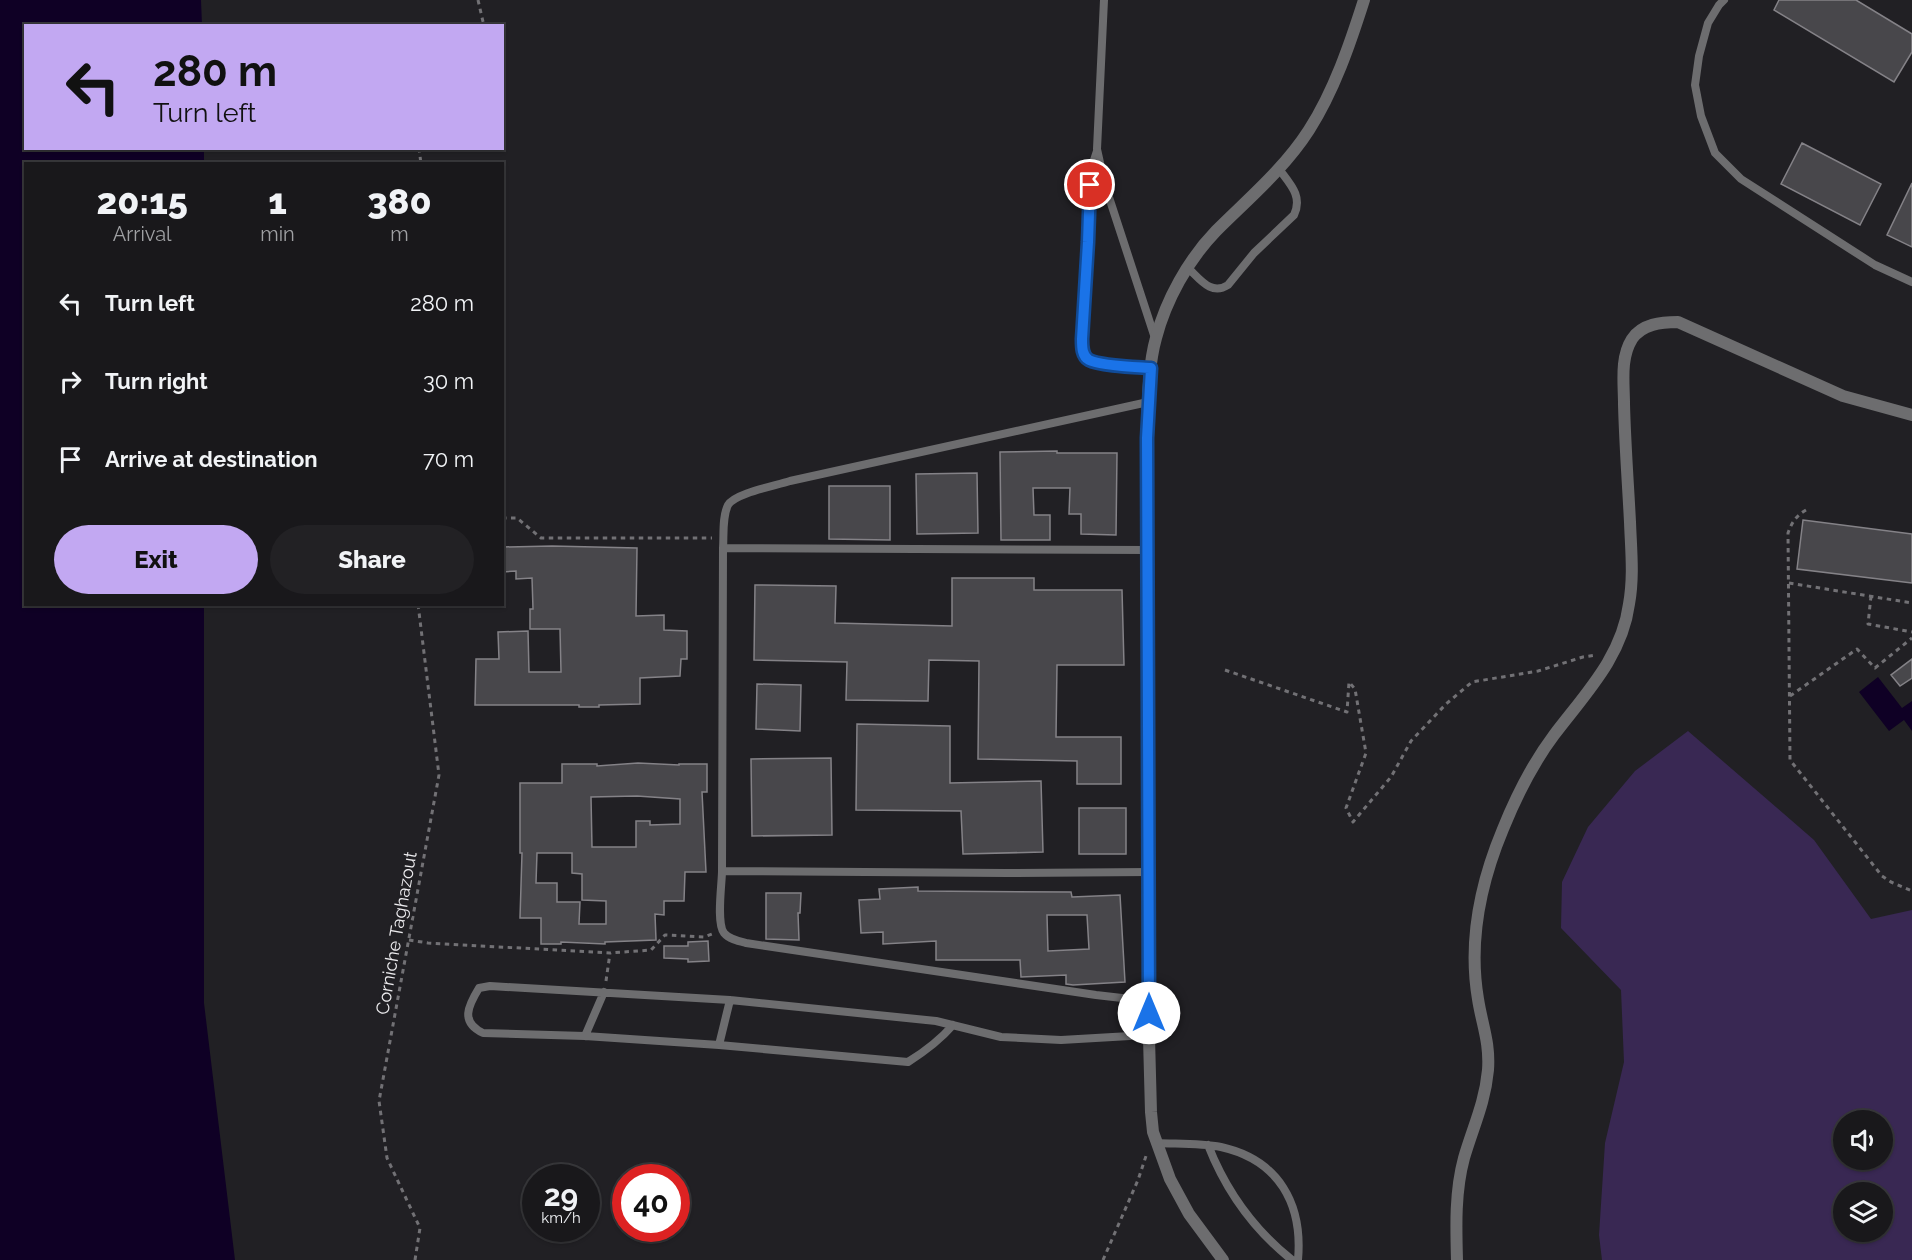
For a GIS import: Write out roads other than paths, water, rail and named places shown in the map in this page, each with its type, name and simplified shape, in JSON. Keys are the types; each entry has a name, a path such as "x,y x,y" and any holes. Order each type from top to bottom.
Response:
{"street":[{"path":"1223,1260 1189,1214 1170,1179 1155,1138 1149,1083 1148,402 1151,368 1155,339 1163,316 1188,268 1214,233 1279,169 1309,130 1324,103 1343,59 1364,0"},
{"path":"1457,1260 1458,1190 1464,1159 1485,1097 1488,1068 1488,1044 1478,998 1474,939 1483,886 1502,831 1523,786 1553,736 1605,668 1623,632 1629,607 1633,578 1624,416 1624,361 1633,337 1643,329 1664,322 1678,322 1843,396 1912,415"}],"lane":[{"path":"1104,0 1097,149 1090,185 1082,339 1084,354 1088,360 1097,363 1151,368"},
{"path":"1724,0 1708,23 1699,56 1695,85 1701,116 1715,153 1741,179 1875,265 1912,282"},
{"path":"1097,149 1105,186 1155,339"},
{"path":"1188,268 1213,289 1224,288 1262,245 1294,215 1298,207 1298,198 1279,169"},
{"path":"1148,402 790,481 738,497 730,502 725,513 723,538 720,918 722,931 729,938 746,943 1096,995 1149,1000"},
{"path":"723,548 1148,550"},
{"path":"722,871 1149,872"},
{"path":"953,1025 921,1054 908,1062 585,1036 483,1034 473,1028 469,1020 468,1009 479,988 490,986 730,1000 936,1021 953,1025 1001,1037 1061,1040 1130,1036 1149,1026"},
{"path":"585,1036 604,992"},
{"path":"719,1045 730,1000"},
{"path":"1155,1138 1234,1151 1259,1163 1277,1178 1290,1198 1295,1216 1299,1237 1298,1260"},
{"path":"1208,1145 1216,1165 1238,1203 1265,1236 1292,1260"}]}
